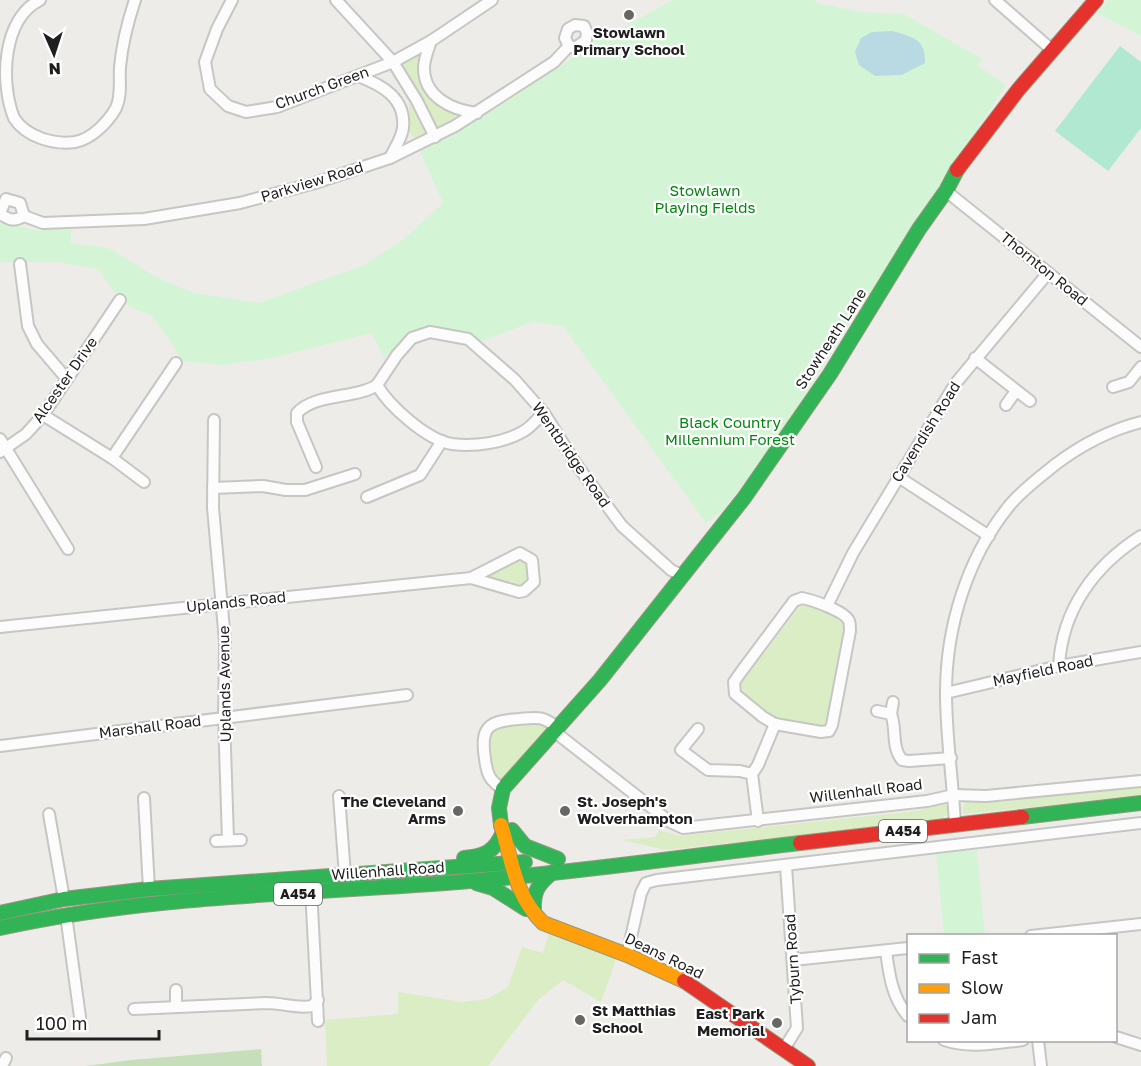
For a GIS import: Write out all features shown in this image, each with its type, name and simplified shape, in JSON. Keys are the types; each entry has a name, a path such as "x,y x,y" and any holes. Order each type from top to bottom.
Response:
{"main road":[{"name":"Stowheath Lane","path":"513,870 507,831 499,808 503,789 557,730 662,603 681,575 705,549 744,498 823,384 946,191 957,170 1052,50 1096,0"},
{"name":"Stowheath Lane","path":"507,831 509,804 518,774"},
{"name":"Willenhall Road","path":"2,912 64,899 149,889 310,877 408,871 513,870 556,865 614,867 672,858 1141,803"},
{"path":"408,871 452,859 481,856 492,852 507,831 525,846 556,865 532,892 534,914"},
{"name":"Willenhall Road","path":"0,928 61,916 201,899 470,881 513,870"},
{"name":"Deans Road","path":"513,870 519,891 543,923 627,955 690,984 808,1066"},
{"path":"470,881 493,888 534,914"},
{"path":"0,934 61,916"}],"street":[{"path":"40,0 26,9 16,21 10,34 5,52 4,91 14,119 25,130 49,140 77,142 101,128 118,105 121,65 135,0"},
{"name":"Church Green","path":"232,0 217,29 205,62 210,89 228,106 246,112 277,107 393,62 431,41 492,0"},
{"path":"336,0 393,62 417,100 435,137"},
{"path":"995,0 1052,50"},
{"path":"431,41 424,72 429,90 456,108 477,113"},
{"name":"Parkview Road","path":"24,216 20,203 6,199 0,214 15,221 24,216 43,223 119,220 156,217 240,203 315,183 390,158 435,137 477,113 554,62 569,46"},
{"path":"358,76 386,88 397,101 403,130 390,158"},
{"name":"Thornton Road","path":"946,191 1141,347"},
{"path":"20,264 28,326 37,344 66,378"},
{"name":"Cavendish Road","path":"826,606 897,476 955,384 1048,273"},
{"name":"Alcester Drive","path":"3,451 26,434 43,415 120,300"},
{"name":"Wentbridge Road","path":"377,385 397,355 412,338 430,332 468,339 515,380 544,412 576,464 622,526 671,570 681,575"},
{"path":"975,358 1030,401"},
{"path":"112,458 173,377 176,363"},
{"path":"1113,387 1129,382 1141,367"},
{"path":"316,467 297,422 297,412 300,408 328,398 370,390 377,385 406,420 442,441 452,444 484,444 502,440 524,431 544,412"},
{"path":"1006,405 1016,391"},
{"path":"43,415 112,458 144,482"},
{"name":"Uplands Avenue","path":"214,420 213,508 223,603 226,663 224,717 228,840"},
{"path":"955,825 946,693 950,645 957,606 969,573 1009,506 1038,478 1076,449 1101,436 1141,422"},
{"path":"0,438 3,451 68,549"},
{"path":"367,497 420,475 442,441"},
{"path":"213,488 263,486 286,490 305,490 355,474"},
{"path":"897,476 989,536"},
{"path":"1059,666 1064,630 1081,596 1116,554 1141,536"},
{"name":"Uplands Road","path":"0,627 471,578 520,553 532,560 534,582 524,591 519,592 471,578"},
{"path":"802,598 826,606 844,615 849,621 850,631 832,725 829,731 820,732 775,724 735,694 734,682 794,601 802,598"},
{"name":"Mayfield Road","path":"946,693 1059,666 1141,652"},
{"name":"Marshall Road","path":"0,746 407,695"},
{"path":"892,702 891,714 895,726 896,748 902,760 951,758"},
{"path":"877,711 891,714"},
{"name":"Willenhall Road","path":"503,789 490,780 487,774 482,744 488,728 500,720 541,717 670,822 689,828 927,801 954,795 986,796 1141,780"},
{"path":"758,821 752,774 775,724"},
{"path":"698,729 681,750 688,756 708,770 740,771 752,774"},
{"path":"339,796 345,875"},
{"path":"144,798 149,889"},
{"path":"49,814 64,899"},
{"path":"627,955 641,893 646,883 1141,823"},
{"path":"216,841 240,840"},
{"name":"Tyburn Road","path":"784,1049 797,1028 786,866"},
{"path":"310,877 318,1021"},
{"path":"61,916 80,1017"},
{"path":"1043,934 1141,924"},
{"path":"794,960 907,948"},
{"path":"886,951 894,992 907,1014"},
{"path":"176,990 176,1007"},
{"path":"134,1009 267,1003 299,1007 312,1006 318,1000"},
{"path":"1117,1037 1141,1045"},
{"path":"950,1042 970,1045 1010,1042"},
{"path":"1038,1042 1041,1066"}],"green space":[{"name":"Stowlawn Playing Fields","path":"672,0 814,0 818,3 860,12 904,14 984,60 977,65 1006,85 834,348 791,419 724,510 706,523 563,326 532,322 483,341 466,333 428,328 409,335 384,358 372,333 272,358 224,365 181,361 175,348 150,314 136,310 120,300 98,269 56,262 0,262 0,224 2,222 34,230 71,229 71,243 109,248 158,278 194,293 259,303 364,265 404,239 443,203 419,149 495,109 594,41 617,31"},
{"path":"1108,0 1141,0 1141,36 1097,13"},
{"path":"1120,46 1141,62 1141,128 1108,171 1055,131"},
{"path":"416,55 420,57 421,68 430,94 455,117 456,120 441,128 435,124 401,62"},
{"path":"412,103 425,126 424,134 418,138 413,137 409,131 409,104"},
{"path":"518,561 525,563 529,575 524,587 517,587 484,576"},
{"path":"800,606 812,607 825,612 837,618 845,627 828,719 821,727 777,719 743,693 741,684"},
{"path":"541,721 547,724 548,729 504,781 495,780 487,746 489,735 501,726"},
{"path":"1141,786 1141,796 964,814 962,808 967,800 1003,802"},
{"path":"943,802 949,807 947,815 940,820 666,850 622,840 655,837 659,830 679,836 922,810"},
{"path":"977,850 985,934 944,934 936,854"},
{"path":"549,933 616,959 601,1002 563,980 538,1000 488,1066 327,1066 325,1020 398,1014 398,992 462,1002 487,999 508,987 522,947 543,953"},
{"path":"261,1049 262,1066 86,1066 131,1060"}],"water":[{"path":"892,31 917,40 923,49 925,63 902,75 875,76 859,65 855,52 861,38 872,32"}],"traffic: fast":[{"path":"501,825 499,808 503,789 600,680 744,498 830,374 957,170"},
{"path":"1022,817 1141,803"},
{"path":"512,830 525,846 558,859"},
{"path":"464,858 488,852 503,832"},
{"path":"0,928 116,908 512,877 800,843"},
{"path":"0,913 64,899 149,889 525,862"},
{"path":"534,911 534,898 538,888 553,872"},
{"path":"476,883 493,888 526,909"}],"traffic: slow":[{"path":"501,825 520,889 533,912 543,923 627,955 684,981"}],"traffic: jam":[{"path":"957,170 1018,90 1096,0"},
{"path":"800,843 1022,817"},
{"path":"684,981 808,1066"}],"place":[{"name":"Stowlawn Primary School","path":"629,15"},
{"name":"The Cleveland Arms","path":"458,811"},
{"name":"St. Joseph's Wolverhampton","path":"565,811"},
{"name":"St Matthias School","path":"580,1020"},
{"name":"East Park Memorial","path":"777,1023"}],"park label":[{"name":"Black Country Millennium Forest","path":"730,432"}]}
